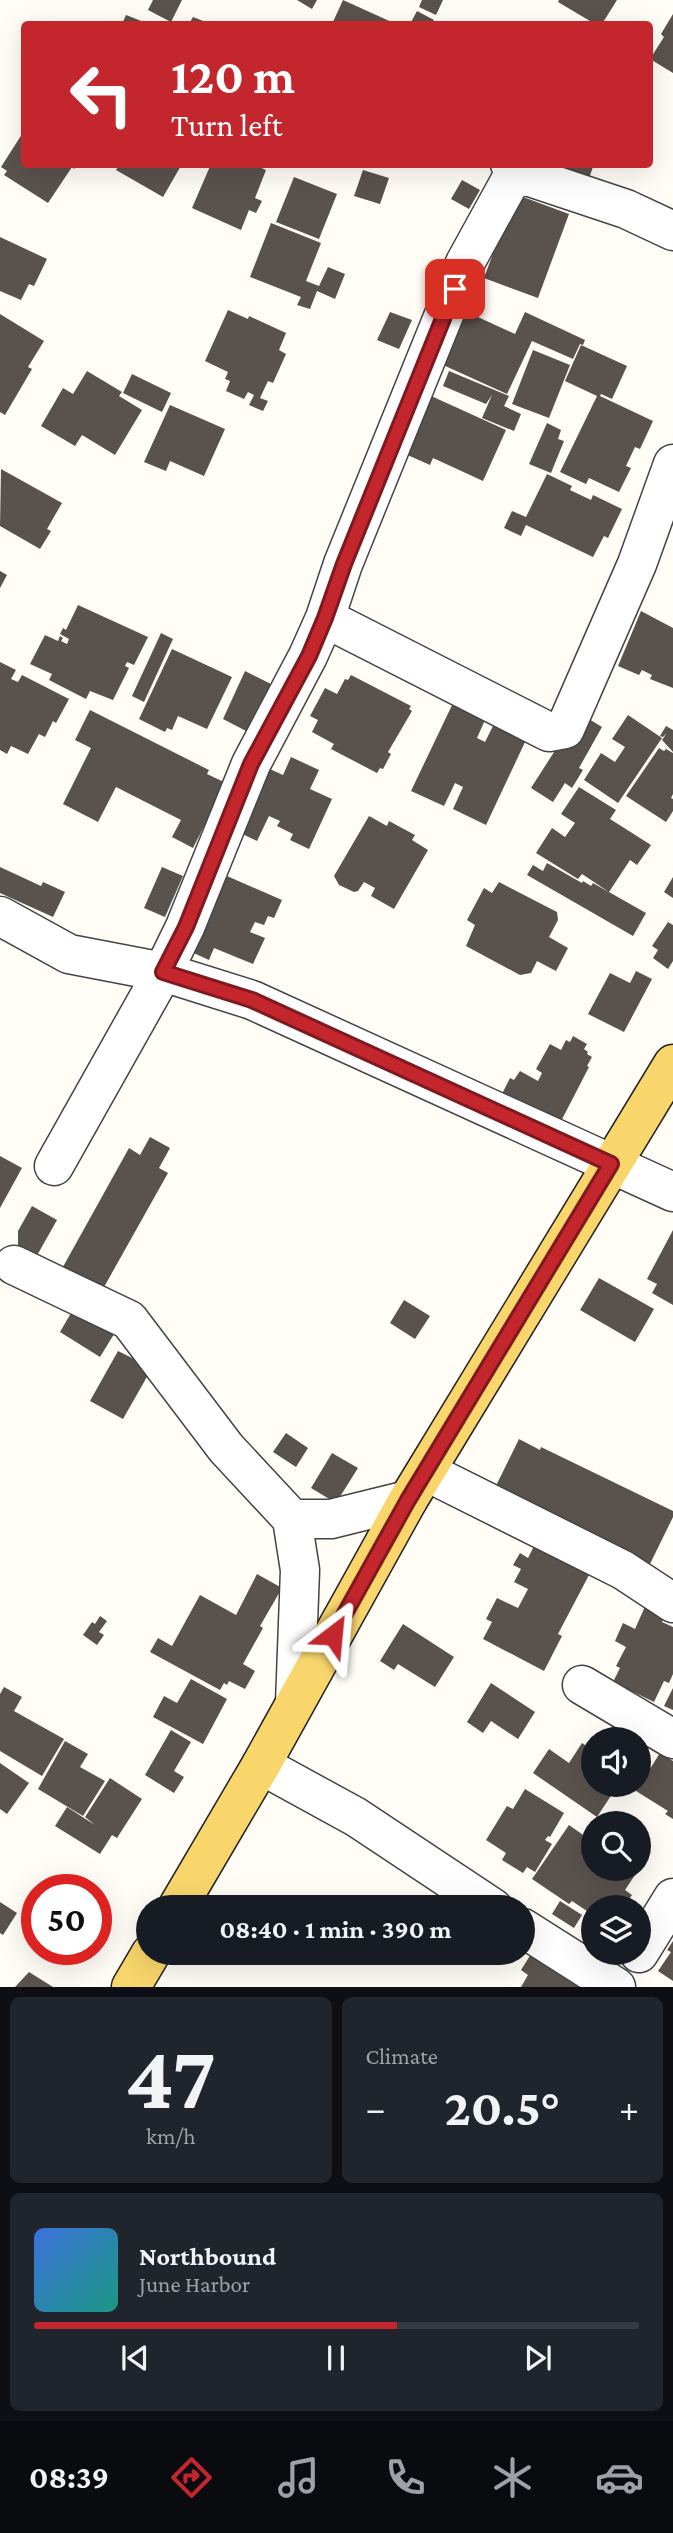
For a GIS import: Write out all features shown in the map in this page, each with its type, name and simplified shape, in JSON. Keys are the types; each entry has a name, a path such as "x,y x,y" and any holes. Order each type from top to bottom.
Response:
{"main road":[{"path":"185,1895 418,1486 673,1063"},
{"path":"131,1987 144,1965"}],"street":[{"path":"54,1166 186,927 251,764 309,656 325,618 344,564 465,264 513,168 626,208 673,231"},
{"path":"325,618 549,732 565,729 636,564 673,464"},
{"path":"0,916 69,954 163,972 252,1000 673,1192"},
{"path":"14,1265 129,1320 226,1448 292,1518 300,1570 295,1703"},
{"path":"292,1518 331,1519 418,1486 623,1570 673,1603"},
{"path":"582,1685 673,1739"},
{"path":"261,1765 356,1816 474,1895"},
{"path":"651,1934 673,1898"},
{"path":"535,1936 617,1987 631,1965"}],"building":[{"path":"153,0 182,0 172,21 148,10"},
{"path":"297,0 317,0 312,9"},
{"path":"343,0 389,21 333,21"},
{"path":"422,0 443,0 436,15 419,7"},
{"path":"617,0 604,21 590,21 558,2"},
{"path":"417,11 434,20 434,21 412,21"},
{"path":"673,14 673,73 653,61 653,54 664,37 661,34"},
{"path":"126,15 141,21 123,21"},
{"path":"21,136 21,168 71,168 48,203 4,175 7,171 1,167"},
{"path":"117,168 180,168 163,197 116,170"},
{"path":"209,168 266,170 255,198 262,201 256,213 249,210 241,230 192,208"},
{"path":"547,168 593,168 585,190"},
{"path":"363,170 389,178 380,204 354,196"},
{"path":"294,177 337,194 319,239 276,222"},
{"path":"462,180 480,190 469,209 451,199"},
{"path":"515,194 569,214 538,298 484,278"},
{"path":"271,223 321,243 306,281 319,286 328,267 345,274 335,299 317,291 310,309 297,305 301,297 250,277"},
{"path":"0,237 47,259 34,286 29,284 21,300 0,291"},
{"path":"456,307 515,334 525,312 585,340 573,359 532,341 507,394 432,360"},
{"path":"228,310 248,319 249,316 286,333 279,350 286,354 273,383 268,381 260,398 268,401 263,411 249,405 254,395 248,392 244,399 226,391 230,381 225,379 228,372 205,361"},
{"path":"390,312 412,320 399,349 377,340"},
{"path":"0,314 44,341 28,367 32,369 5,415 0,412"},
{"path":"581,345 627,366 612,399 601,394 600,396 653,421 640,449 635,447 626,466 631,468 619,492 589,478 586,484 560,472 597,396 565,381"},
{"path":"533,350 570,365 549,418 512,404"},
{"path":"87,371 122,392 119,396 142,410 115,455 82,435 75,446 41,426 63,388 73,394"},
{"path":"449,371 509,396 504,406 521,414 514,431 482,418 492,395 486,404 443,386"},
{"path":"132,374 171,393 162,412 123,393"},
{"path":"429,395 506,430 483,481 433,458 430,465 403,453"},
{"path":"170,405 225,429 204,476 170,461 166,471 144,462"},
{"path":"547,423 561,430 558,439 564,441 551,473 529,464"},
{"path":"1,469 62,503 47,529 51,531 40,549 0,526"},
{"path":"547,474 572,486 570,490 591,500 593,495 622,509 608,538 604,536 593,557 526,525 521,536 504,528 512,511 526,517"},
{"path":"0,571 7,575 0,588"},
{"path":"78,605 148,637 134,665 127,662 125,666 129,668 113,700 90,691 86,699 49,680 52,674 30,664 45,635 58,641 60,636 63,638 61,641 67,644 69,639 60,634 63,628 66,630"},
{"path":"641,611 673,628 673,688 650,679 652,675 642,670 639,675 618,666"},
{"path":"161,633 173,639 144,702 132,696"},
{"path":"172,649 232,677 207,729 178,716 172,730 167,728 165,732 139,719"},
{"path":"0,662 16,670 11,679 18,682 22,675 69,699 56,723 53,721 45,737 39,734 28,754 11,746 7,754 0,750"},
{"path":"245,671 271,684 248,732 223,719"},
{"path":"351,675 411,706 409,709 412,711 388,752 391,754 383,769 380,768 377,773 331,749 334,744 312,732 318,720 310,716 325,688 337,694 345,679 348,680"},
{"path":"454,701 485,720 477,738 485,742 494,724 526,740 486,825 453,809 463,787 455,783 444,806 411,791"},
{"path":"90,710 209,770 207,774 226,783 193,848 172,837 181,820 116,787 98,822 63,804 91,748 75,740"},
{"path":"579,713 602,727 579,768 583,770 572,788 565,783 553,802 531,788"},
{"path":"628,715 662,738 618,803 584,780 601,753 615,762 625,747 612,739"},
{"path":"666,726 673,730 673,752 662,740 667,733 663,737 660,736"},
{"path":"659,748 673,753 673,811 666,822 626,796"},
{"path":"291,757 319,770 310,789 332,799 309,849 290,840 293,834 277,826 280,821 269,816 257,841 232,829 261,765 283,775"},
{"path":"579,787 616,810 610,819 651,845 637,865 630,860 609,892 582,874 578,879 536,853 552,828 565,837 575,823 561,814"},
{"path":"369,816 387,826 389,821 415,835 412,840 428,850 394,909 371,896 375,888 364,882 358,891 354,892 339,885 334,876"},
{"path":"547,863 582,883 583,881 591,886 593,883 646,913 633,936 527,875 533,865 543,871"},
{"path":"0,867 41,886 43,882 65,892 53,917 0,893"},
{"path":"162,867 183,876 165,917 144,908"},
{"path":"227,876 282,900 274,918 268,916 264,925 255,922 250,932 265,938 253,964 214,948 209,960 187,950"},
{"path":"673,877 673,898 664,892"},
{"path":"499,882 557,912 558,920 549,937 568,948 556,971 537,961 531,973 520,975 466,946 475,925 467,920 484,888 492,893"},
{"path":"668,922 673,925 673,961 668,969 653,958 658,950 652,946"},
{"path":"636,971 652,979 624,1032 588,1014 610,973 630,983"},
{"path":"573,1036 587,1044 584,1049 592,1057 558,1127 501,1096 510,1078 514,1080 520,1071 538,1081 542,1073 536,1069 550,1044 561,1050 566,1040 570,1042"},
{"path":"150,1137 170,1148 159,1168 168,1173 99,1296 59,1274 129,1148 140,1155"},
{"path":"0,1156 22,1168 0,1208"},
{"path":"32,1206 57,1220 35,1259 18,1249 18,1231"},
{"path":"673,1230 673,1305 652,1293 657,1284 647,1279"},
{"path":"599,1278 654,1309 635,1342 580,1310"},
{"path":"404,1300 430,1316 415,1339 390,1323"},
{"path":"78,1301 119,1326 100,1357 60,1332"},
{"path":"118,1351 152,1368 123,1419 90,1401"},
{"path":"286,1433 308,1448 296,1467 273,1452"},
{"path":"519,1439 673,1511 673,1517 650,1564 520,1501 491,1496"},
{"path":"332,1453 358,1468 336,1503 311,1488"},
{"path":"534,1546 589,1575 558,1634 562,1636 544,1671 483,1639 492,1622 486,1619 497,1598 518,1608 528,1589 514,1582 521,1569 513,1565 520,1553 528,1558"},
{"path":"257,1574 282,1588 260,1626 263,1628 243,1664 255,1671 245,1689 229,1681 227,1685 224,1683 220,1690 150,1652 158,1638 172,1646 200,1595 236,1615"},
{"path":"647,1602 667,1612 662,1622 673,1627 673,1674 669,1683 664,1681 654,1702 613,1682 620,1668 616,1666 626,1647 615,1641 623,1623 635,1629"},
{"path":"100,1616 107,1621 99,1632 104,1635 97,1645 83,1635"},
{"path":"403,1624 454,1657 435,1687 398,1664 394,1670 380,1661"},
{"path":"191,1679 227,1699 203,1744 153,1717 164,1696 177,1703"},
{"path":"491,1683 535,1712 518,1739 491,1721 483,1733 467,1722"},
{"path":"4,1687 22,1697 14,1711 64,1739 42,1776 0,1751 0,1694"},
{"path":"673,1688 673,1710 664,1706"},
{"path":"171,1730 191,1742 174,1771 184,1777 174,1793 145,1775"},
{"path":"65,1741 88,1754 80,1767 105,1781 83,1816 38,1789"},
{"path":"581,1745 581,1797 610,1797 601,1811 588,1811 533,1773 549,1749 569,1763"},
{"path":"660,1753 673,1761 673,1819 665,1814 668,1811 646,1797 651,1797 651,1767"},
{"path":"0,1763 29,1783 7,1814 0,1809"},
{"path":"110,1778 142,1799 117,1838 112,1835 100,1854 55,1826 67,1807 95,1825 85,1817"},
{"path":"525,1789 564,1813 550,1837 545,1840 552,1844 535,1872 527,1867 523,1873 502,1860 506,1853 486,1840 507,1806 513,1809"},
{"path":"569,1825 581,1834 581,1881 631,1881 625,1890 632,1895 581,1895 581,1907 572,1901 569,1904 532,1879"},
{"path":"560,1901 581,1917 574,1928 552,1914"},
{"path":"0,1902 17,1913 3,1935 0,1933"},
{"path":"673,1941 673,1981 658,1971 671,1952 667,1950"},
{"path":"535,1957 582,1987 521,1987 528,1975 521,1970 524,1965 535,1965"},
{"path":"29,1972 53,1987 15,1987"}],"route":[{"path":"333,1635 408,1500 611,1164 252,1000 163,972 186,927 251,764 309,656 455,289"}]}
